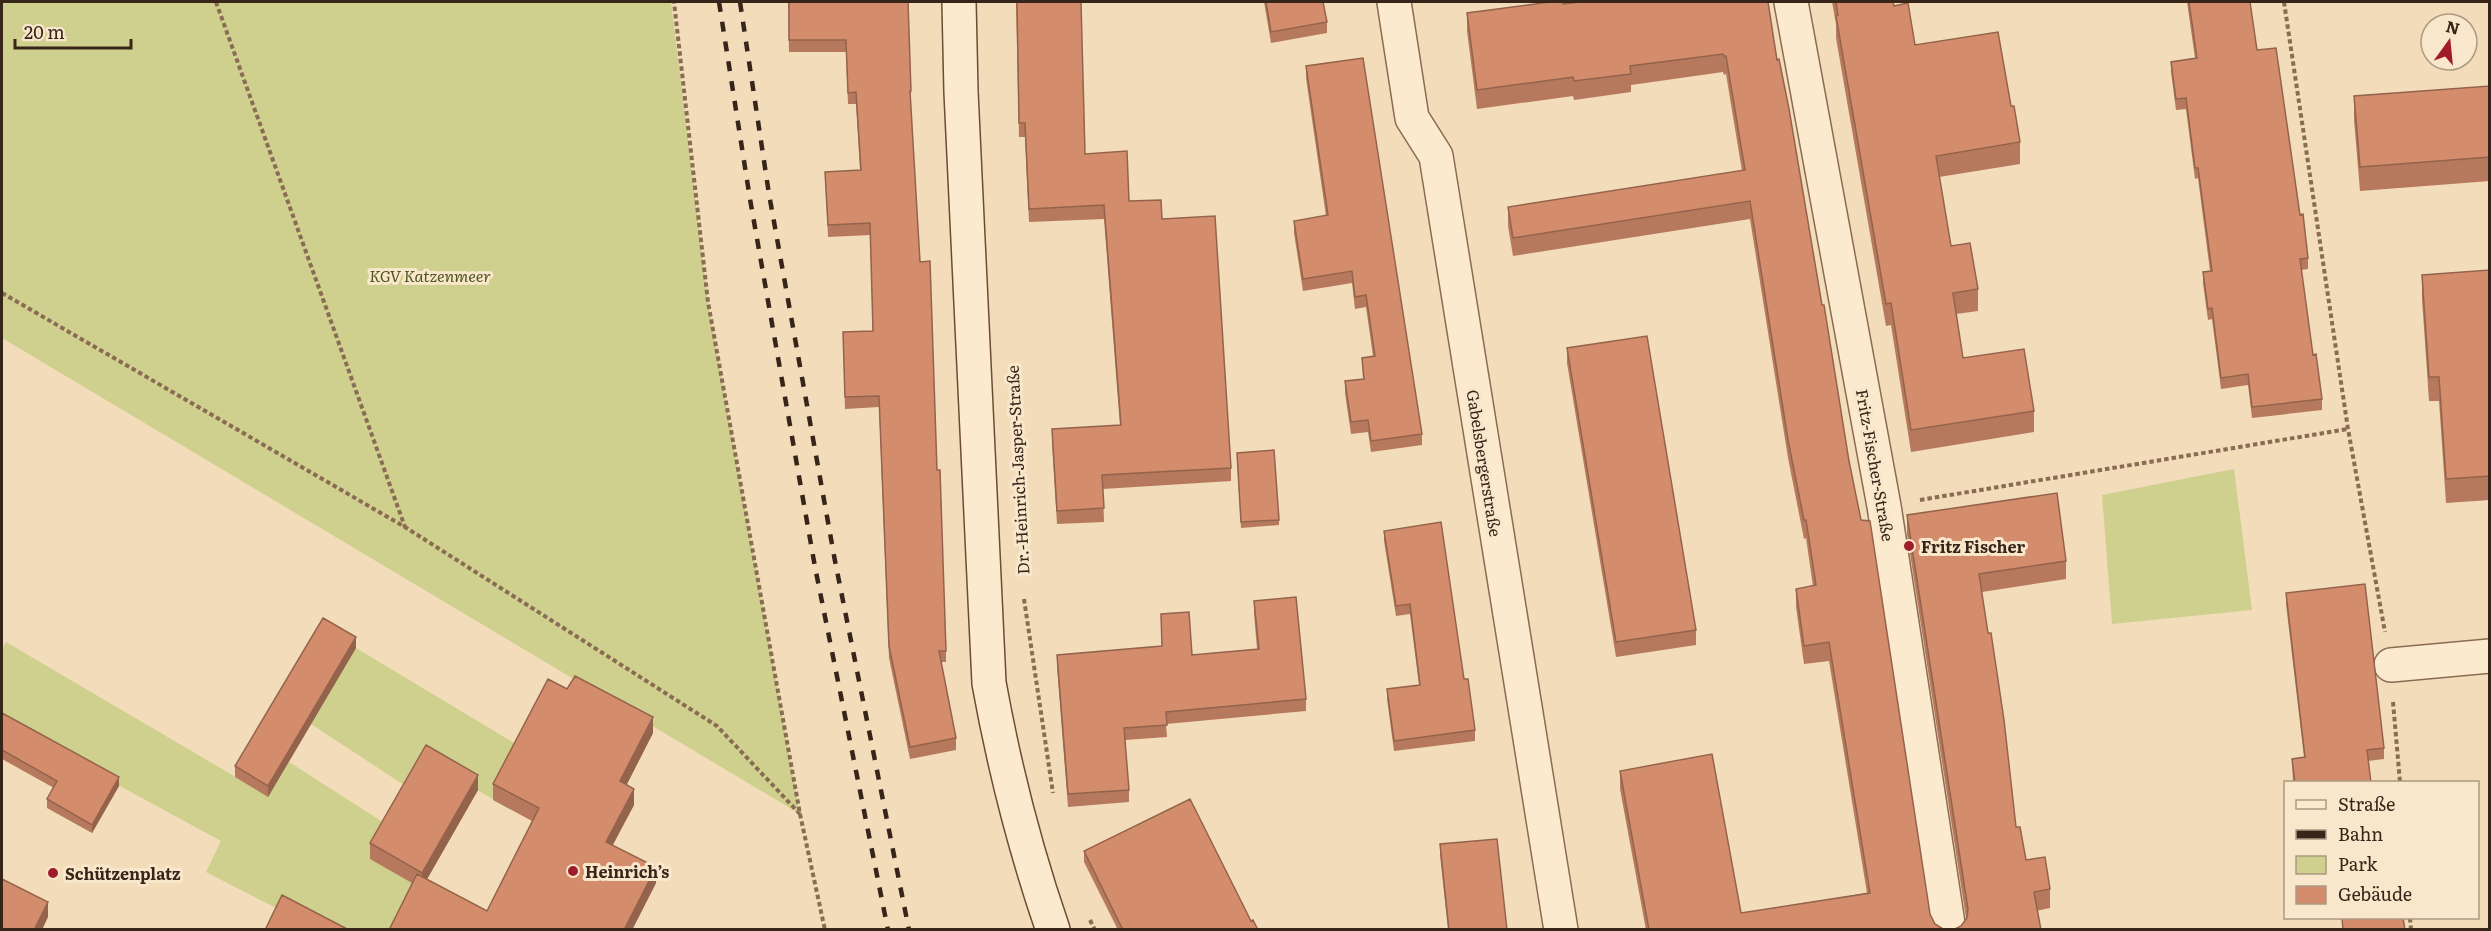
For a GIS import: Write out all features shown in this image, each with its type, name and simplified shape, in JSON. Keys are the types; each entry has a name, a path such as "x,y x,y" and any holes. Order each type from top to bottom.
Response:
{"street":[{"path":"959,2 961,92 989,682 1000,744 1036,881 1053,930"},
{"name":"Gabelsbergerstraße","path":"1394,2 1412,118 1436,156 1561,930"},
{"name":"Fritz-Fischer-Straße","path":"1791,2 1884,506 1949,930"},
{"path":"2391,665 2490,656"}],"path":[{"path":"216,2 405,527"},
{"path":"674,2 708,302 800,814 825,930"},
{"path":"2284,2 2348,429 2391,665 2400,781"},
{"path":"2,293 405,527 717,726 800,814"},
{"path":"1884,506 2348,429"},
{"name":"Dr.-Heinrich-Jasper-Straße","path":"1024,598 1054,804"},
{"path":"1086,912 1095,930"}],"green space":[{"name":"KGV Katzenmeer","path":"2,2 671,2 708,302 800,814 2,338"},
{"path":"2234,469 2252,610 2112,624 2102,495"},
{"path":"6,642 268,796 289,762 389,826 422,888 453,929 317,929 206,872 221,841 2,722 2,650"},
{"path":"356,648 539,758 513,811 426,760 410,789 311,724"}],"building":[{"path":"789,2 908,2 910,91 920,262 930,261 937,470 940,470 946,651 939,651 956,738 910,747 889,646 879,396 845,397 843,332 873,331 870,223 828,225 825,172 861,170 856,92 848,93 846,40 789,40"},
{"path":"1017,2 1081,2 1085,154 1127,151 1129,201 1161,200 1162,219 1215,216 1231,468 1102,475 1104,508 1057,511 1052,429 1121,425 1104,205 1029,209 1025,123 1019,123"},
{"path":"1266,2 1323,2 1327,22 1271,32"},
{"path":"1562,2 1563,4 1581,2 1768,2 1777,60 1779,59 1789,109 1822,305 1824,305 1849,461 1861,520 1870,521 1930,914 1935,924 1948,930 1649,930 1620,771 1712,754 1741,913 1870,893 1829,642 1804,646 1796,589 1816,585 1806,520 1804,520 1788,440 1750,201 1513,238 1508,207 1745,170 1726,56 1723,54 1630,66 1631,74 1574,81 1573,77 1477,90 1467,13"},
{"path":"1836,2 1893,2 1894,6 1908,3 1915,45 1998,32 2020,142 1936,156 1951,246 1970,243 1978,289 1953,293 1963,358 2024,349 2034,411 1911,430 1891,303 1886,304 1836,16 1838,15"},
{"path":"2189,2 2250,2 2257,50 2276,48 2300,215 2303,214 2308,258 2300,259 2313,355 2316,354 2322,399 2252,407 2248,374 2221,378 2212,308 2208,309 2203,272 2212,271 2198,168 2195,168 2186,98 2176,99 2171,62 2197,58"},
{"path":"1363,58 1422,434 1371,441 1368,420 1351,422 1345,381 1364,379 1362,358 1375,356 1366,295 1355,297 1352,271 1303,279 1294,221 1328,215 1306,66"},
{"path":"2490,86 2490,157 2360,167 2354,96"},
{"path":"2490,270 2490,476 2446,479 2439,377 2429,377 2422,275"},
{"path":"1647,336 1696,630 1616,642 1567,348"},
{"path":"1274,450 1279,520 1241,522 1237,453"},
{"path":"2057,493 2066,561 1979,574 1988,633 1991,633 2004,720 2016,827 2020,827 2026,860 2045,857 2050,889 2034,892 2041,930 1953,930 1961,926 1967,918 1968,909 1907,515"},
{"path":"1441,522 1464,679 1468,679 1475,730 1394,741 1387,689 1420,685 1410,604 1396,606 1384,531"},
{"path":"2365,584 2384,748 2367,750 2371,781 2295,781 2292,759 2305,757 2286,593"},
{"path":"1296,597 1306,699 1166,712 1167,725 1124,728 1129,790 1068,794 1057,655 1162,646 1161,614 1189,612 1192,655 1259,649 1254,601"},
{"path":"323,618 356,637 268,786 235,766"},
{"path":"575,676 653,717 620,781 634,789 606,842 656,867 624,930 389,930 417,874 487,911 539,808 493,784 548,679 567,689"},
{"path":"2,713 119,777 92,825 47,799 57,781 2,750"},
{"path":"426,745 478,775 422,873 370,843"},
{"path":"1190,799 1251,921 1253,920 1258,930 1123,930 1084,851"},
{"path":"1497,839 1507,930 1449,930 1440,844"},
{"path":"2,879 48,902 34,930 2,930"},
{"path":"282,895 349,930 265,930"},
{"path":"2342,919 2403,919 2405,930 2343,930"}],"railway":[{"path":"719,2 750,199 815,567 888,930"},
{"path":"740,2 769,194 835,561 909,930"}],"place":[{"name":"Fritz Fischer","path":"1909,546"},
{"name":"Heinrich’s","path":"573,871"},
{"name":"Schützenplatz","path":"53,873"}]}
